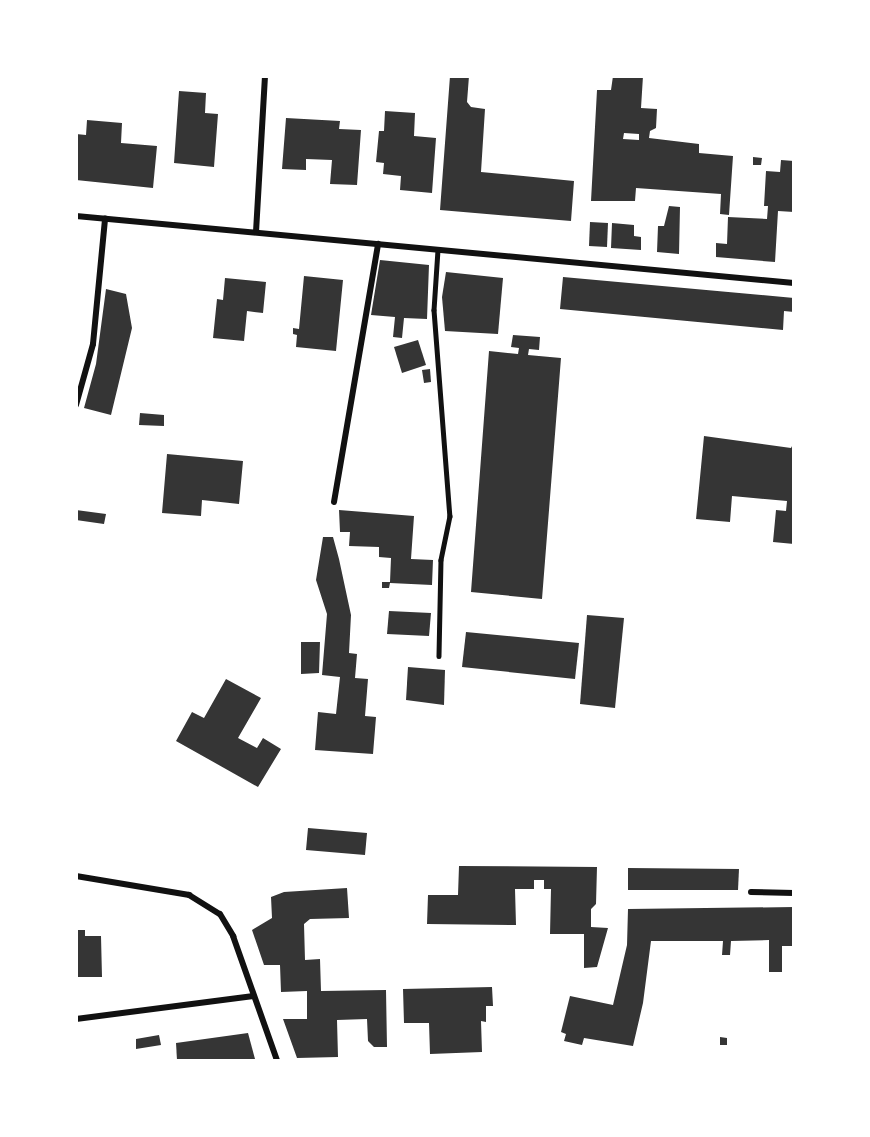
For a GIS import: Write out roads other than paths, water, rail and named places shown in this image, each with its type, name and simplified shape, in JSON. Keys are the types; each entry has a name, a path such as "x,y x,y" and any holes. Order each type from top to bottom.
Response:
{"street":[{"path":"256,232 265,76"},
{"path":"76,216 794,283"},
{"path":"76,405 93,344 105,219"},
{"path":"334,502 378,244"},
{"path":"76,876 189,895 220,914 233,936 277,1060"},
{"path":"751,892 794,893"},
{"path":"76,1019 254,996"}],"lane":[{"path":"438,250 434,310 450,516 441,560 439,656"}]}
